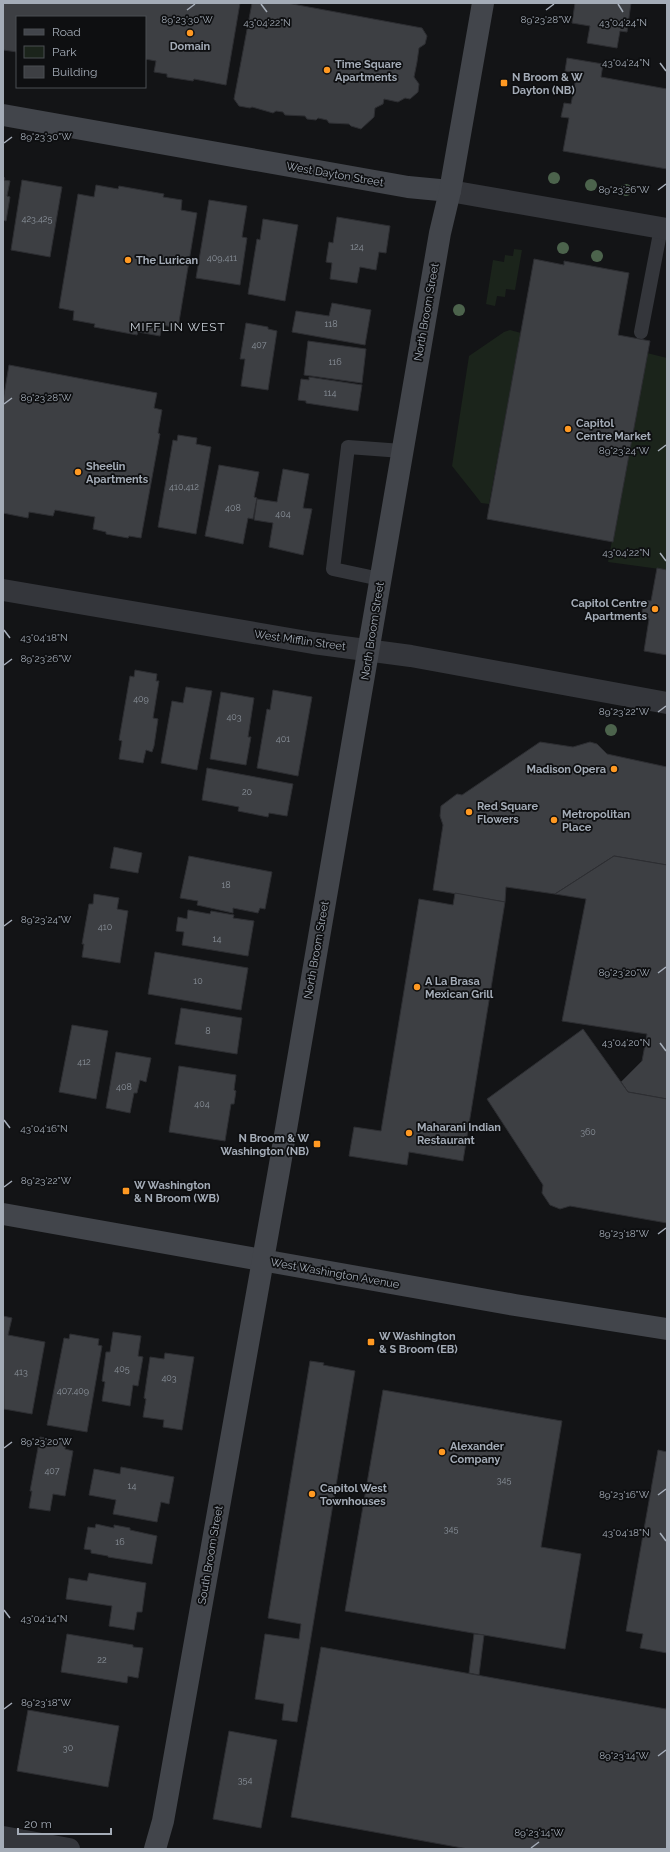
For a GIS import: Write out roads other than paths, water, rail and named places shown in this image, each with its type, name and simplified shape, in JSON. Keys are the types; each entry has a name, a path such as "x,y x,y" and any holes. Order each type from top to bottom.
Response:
{"street":[{"name":"North Broom Street","path":"262,1260 369,650 380,578 440,233 450,191 483,3"},
{"name":"West Dayton Street","path":"3,116 408,187 450,191 664,228"},
{"name":"West Mifflin Street","path":"3,590 313,643 369,650 667,703"},
{"name":"West Washington Avenue","path":"3,1214 515,1305 667,1329"},
{"name":"South Broom Street","path":"155,1849 164,1814 262,1260"},
{"path":"3,1837 69,1849"}],"lane":[{"path":"641,332 664,228"},
{"path":"380,578 333,569 348,446 402,451"}],"place":[{"name":"Domain","path":"190,33"},
{"name":"Time Square Apartments","path":"327,70"},
{"name":"N Broom & W Dayton (NB)","path":"504,83"},
{"name":"The Lurican","path":"128,260"},
{"name":"Capitol Centre Market","path":"568,429"},
{"name":"Sheelin Apartments","path":"78,472"},
{"name":"Capitol Centre Apartments","path":"655,609"},
{"name":"Madison Opera","path":"614,769"},
{"name":"Red Square Flowers","path":"469,812"},
{"name":"Metropolitan Place","path":"554,820"},
{"name":"A La Brasa Mexican Grill","path":"417,987"},
{"name":"Maharani Indian Restaurant","path":"409,1133"},
{"name":"N Broom & W Washington (NB)","path":"317,1144"},
{"name":"W Washington & N Broom (WB)","path":"126,1191"},
{"name":"W Washington & S Broom (EB)","path":"371,1342"},
{"name":"Alexander Company","path":"442,1452"},
{"name":"Capitol West Townhouses","path":"312,1494"}],"district":[{"name":"MIFFLIN WEST","path":"178,327"}]}
